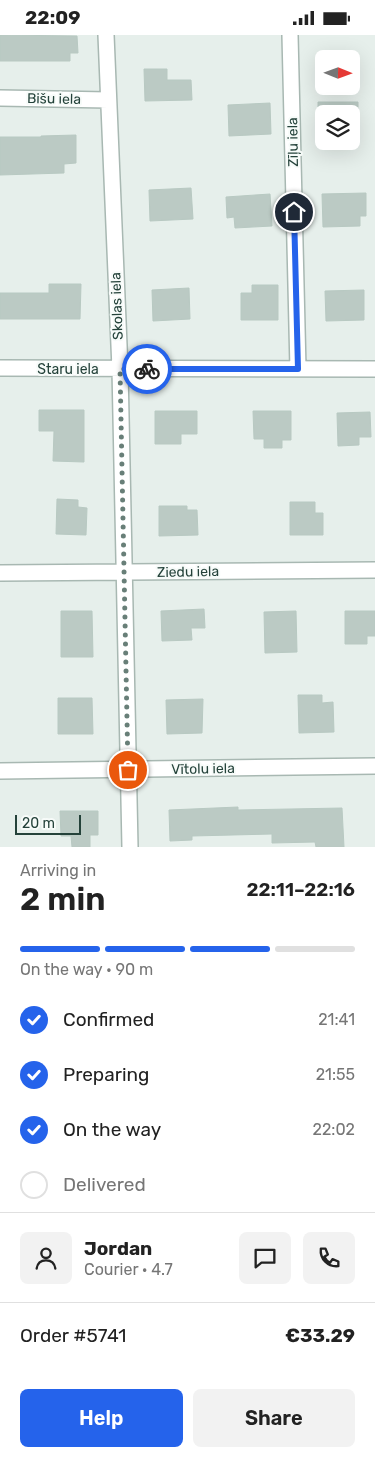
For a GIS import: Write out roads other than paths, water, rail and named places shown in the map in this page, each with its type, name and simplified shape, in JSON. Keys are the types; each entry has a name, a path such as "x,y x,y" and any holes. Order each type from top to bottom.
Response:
{"street":[{"name":"Skolas iela","path":"106,35 120,369 130,847"},
{"name":"Zīļu iela","path":"290,35 298,369"},
{"name":"Bišu iela","path":"0,98 108,100"},
{"name":"Staru iela","path":"0,368 375,369"},
{"name":"Ziedu iela","path":"0,573 375,570"},
{"name":"Vītolu iela","path":"0,771 375,766"}]}
